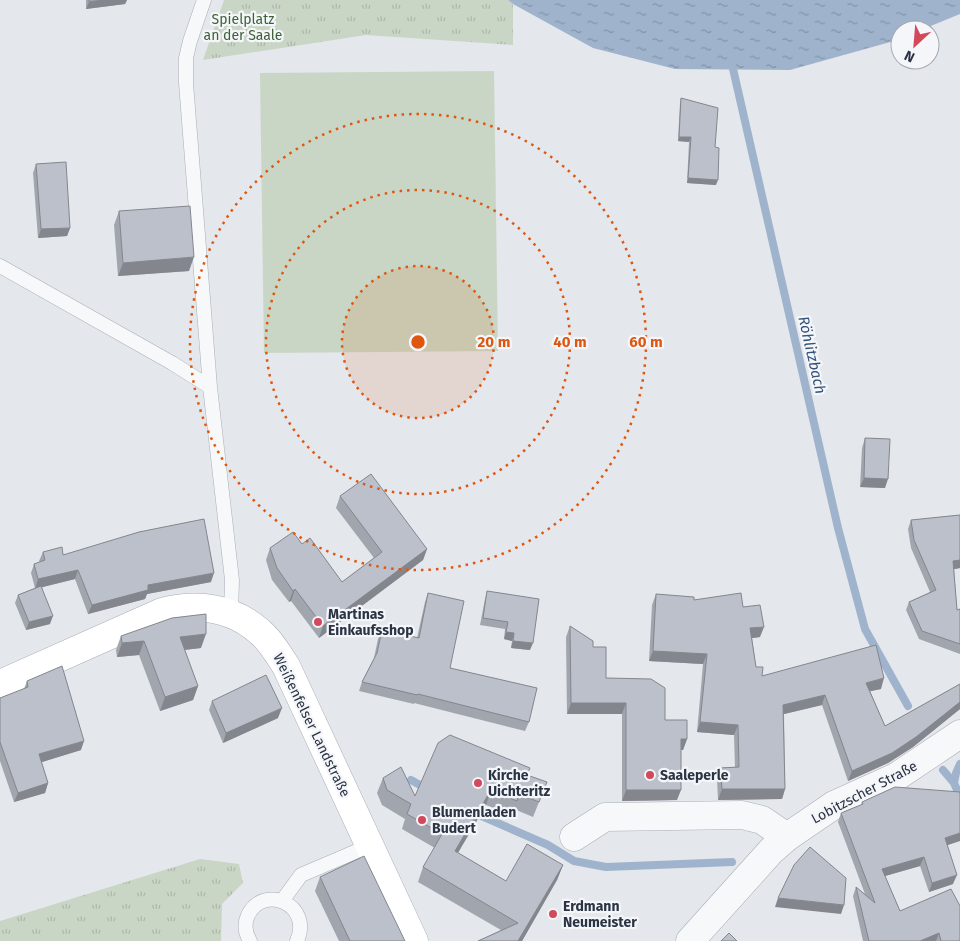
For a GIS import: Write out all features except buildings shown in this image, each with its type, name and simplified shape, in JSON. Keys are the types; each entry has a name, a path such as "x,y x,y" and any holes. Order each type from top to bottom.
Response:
{"main road":[{"name":"Weißenfelser Landstraße","path":"0,684 162,612 194,606 231,613 247,622 261,632 286,666 414,941"}],"street":[{"name":"Lobitzscher Straße","path":"690,941 771,851 786,838 834,805 896,777 960,734"},
{"path":"574,836 605,817 742,815 762,820 786,838"}],"lane":[{"path":"204,0 190,40 186,58 186,83 210,387 232,580 231,613"},
{"path":"0,266 172,363 210,387"},
{"path":"282,901 300,875 370,846"},
{"path":"250,941 245,927 247,919 250,911 257,904 265,900 282,901 291,906 297,913 300,922 297,941"}],"green space":[{"name":"Spielplatz an der Saale","path":"224,0 508,0 513,4 513,45 366,35 203,60"},
{"path":"494,71 498,351 264,353 260,73"},
{"path":"200,859 239,864 243,883 222,904 221,941 0,941 0,921"}],"water":[{"path":"508,0 960,0 960,14 940,22 940,20 890,20 890,42 790,70 675,69 593,48"}],"waterway":[{"name":"Röhlitzbach","path":"731,60 838,528 865,629 908,706"},
{"path":"954,783 960,764"},
{"name":"Röhlitzbach","path":"943,770 954,783 960,797"},
{"path":"411,780 429,790"},
{"path":"470,811 548,845 574,861 606,867 732,862"}],"place":[{"name":"Martinas Einkaufsshop","path":"318,622"},
{"name":"Saaleperle","path":"650,775"},
{"name":"Kirche Uichteritz","path":"478,783"},
{"name":"Blumenladen Budert","path":"422,820"},
{"name":"Erdmann Neumeister","path":"553,914"}]}
